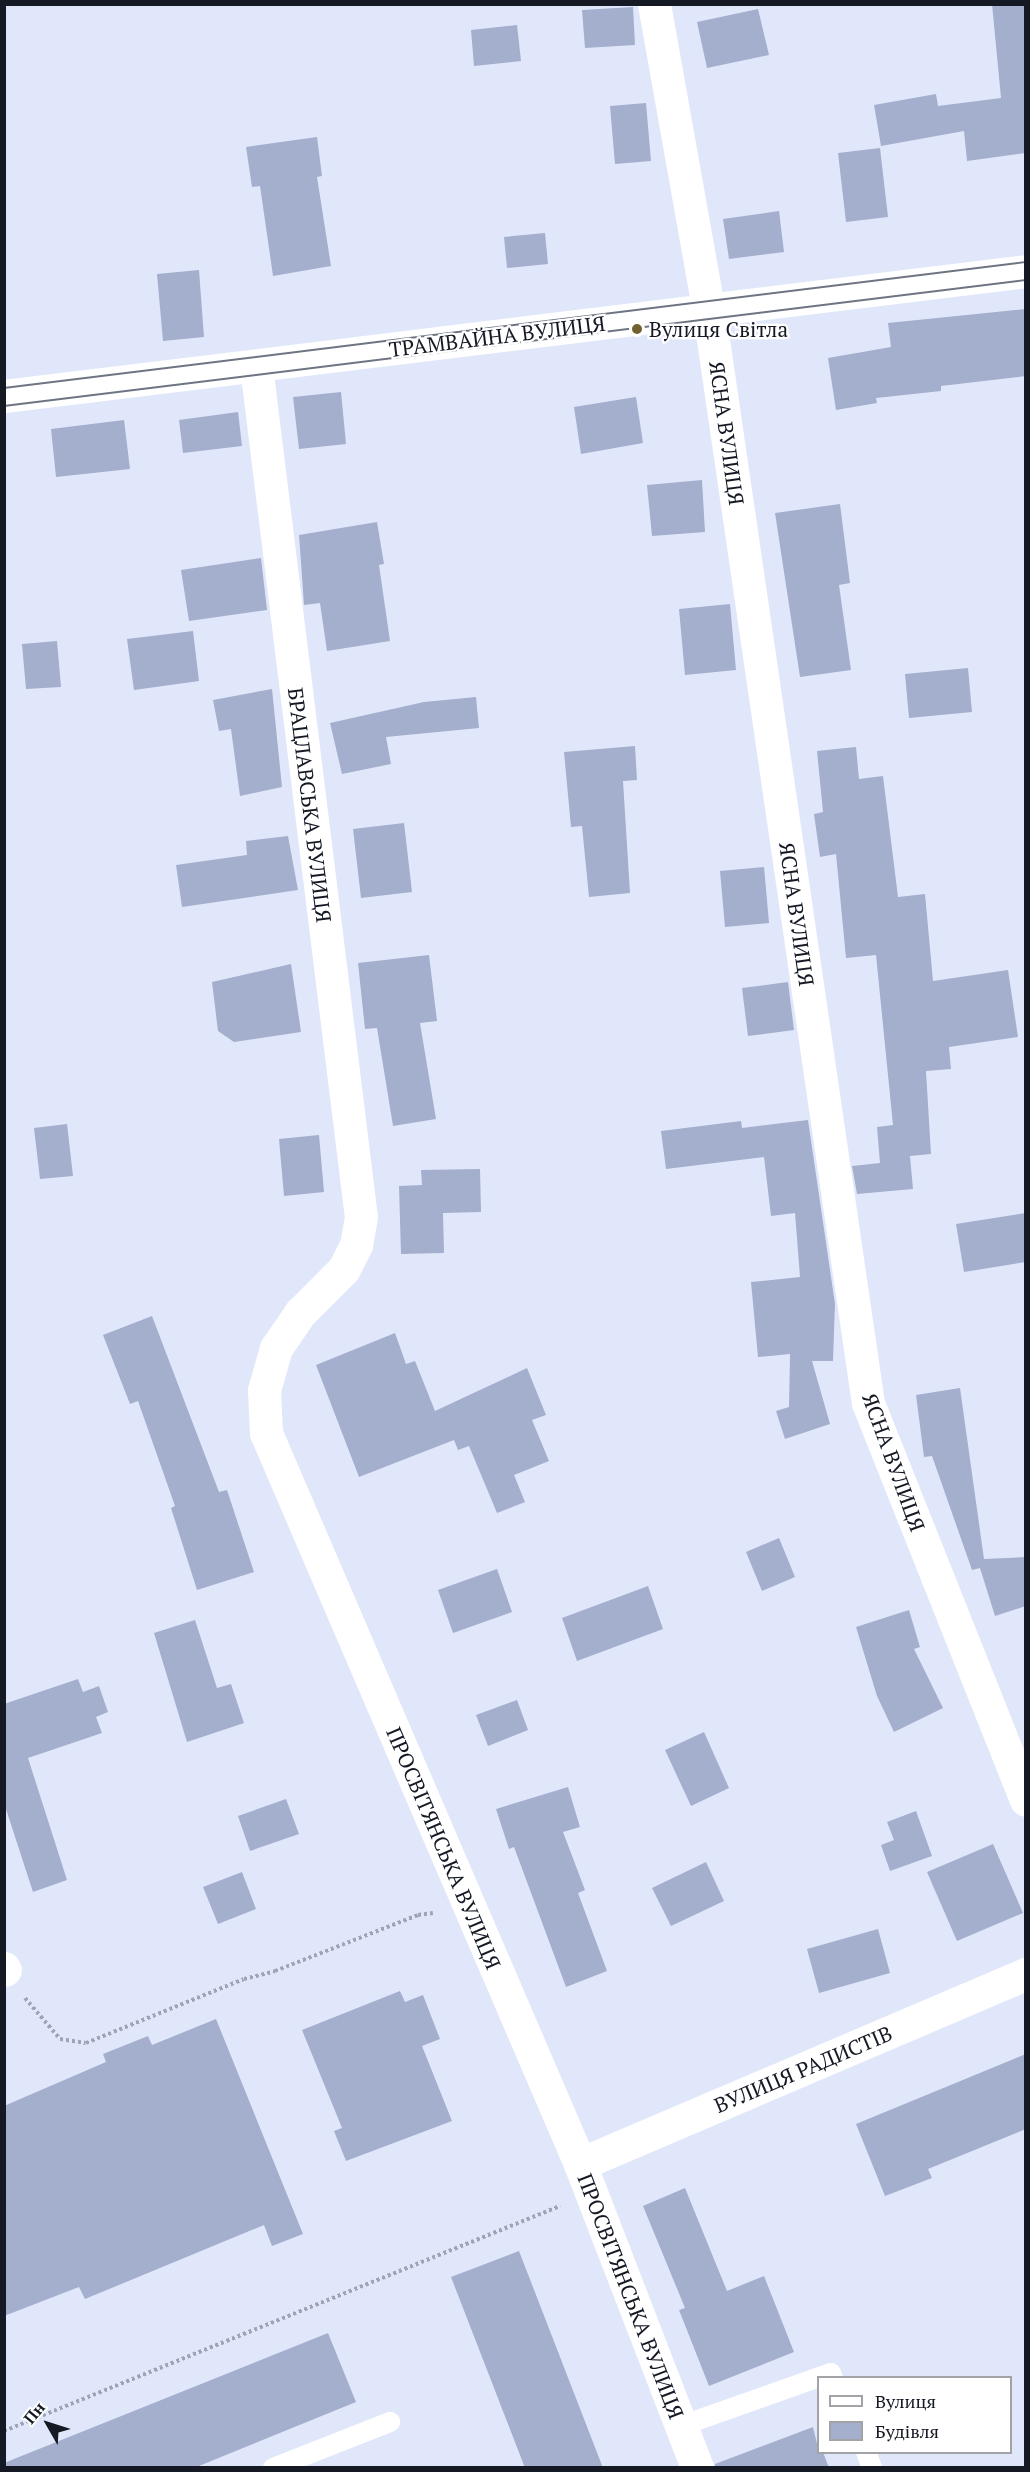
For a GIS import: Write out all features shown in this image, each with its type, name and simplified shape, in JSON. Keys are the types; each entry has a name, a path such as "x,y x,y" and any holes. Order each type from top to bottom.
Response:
{"street":[{"name":"ЯСНА ВУЛИЦЯ","path":"654,4 709,310 868,1403 1026,1800"},
{"name":"ТРАМВАЙНА ВУЛИЦЯ","path":"4,396 1026,271"},
{"name":"БРАЦЛАВСЬКА ВУЛИЦЯ","path":"256,366 361,1217 356,1245"},
{"name":"ПРОСВІТЯНСЬКА ВУЛИЦЯ","path":"356,1245 343,1270 300,1313 276,1348 264,1390 266,1433 585,2179 697,2468"},
{"name":"ВУЛИЦЯ РАДИСТІВ","path":"585,2179 1026,1974"}],"lane":[{"path":"681,2426 817,2378"},
{"path":"273,2468 390,2422"}],"path":[{"path":"5,1969 60,2039 86,2043 418,1914 470,1909"},
{"path":"4,2431 585,2179"}],"building":[{"path":"992,4 1026,4 1026,153 967,161 964,131 881,146 874,105 936,94 938,106 1001,98"},
{"path":"633,7 635,45 585,48 582,10"},
{"path":"758,9 769,55 707,68 697,22"},
{"path":"517,25 521,61 474,66 471,30"},
{"path":"646,103 651,161 615,164 610,106"},
{"path":"317,137 322,176 317,177 331,266 273,276 260,186 252,187 246,147"},
{"path":"880,148 888,217 846,222 838,153"},
{"path":"779,211 784,252 729,259 723,219"},
{"path":"545,233 548,264 507,268 504,237"},
{"path":"199,270 204,337 163,341 157,274"},
{"path":"1026,309 1026,376 941,386 941,391 876,398 877,403 836,410 828,358 891,347 888,323"},
{"path":"341,392 346,444 299,449 293,397"},
{"path":"636,397 643,443 581,454 574,407"},
{"path":"238,412 242,446 183,453 179,420"},
{"path":"124,420 130,469 56,477 51,429"},
{"path":"702,480 705,532 652,536 647,485"},
{"path":"840,504 850,583 839,585 851,670 800,677 775,513"},
{"path":"377,522 384,564 379,565 390,641 327,651 320,603 304,605 299,535"},
{"path":"261,558 267,610 189,621 181,570"},
{"path":"730,604 736,670 685,675 679,609"},
{"path":"193,631 199,681 134,690 127,639"},
{"path":"57,641 61,687 26,689 22,644"},
{"path":"968,668 972,712 909,718 905,674"},
{"path":"272,689 282,787 240,796 231,729 219,731 213,700"},
{"path":"476,697 479,728 386,737 391,764 342,774 330,723 424,702"},
{"path":"635,746 637,780 623,781 630,893 589,897 582,826 571,827 564,752"},
{"path":"856,747 859,779 883,776 898,897 925,894 933,981 1008,970 1018,1037 949,1047 951,1069 926,1071 931,1154 910,1156 913,1189 857,1194 852,1166 880,1163 877,1127 893,1125 876,955 846,958 836,854 820,857 814,814 823,812 817,751"},
{"path":"404,823 412,892 361,898 353,829"},
{"path":"288,836 298,890 182,907 176,865 247,855 246,841"},
{"path":"764,867 769,923 725,927 720,871"},
{"path":"429,955 437,1021 420,1023 436,1119 393,1126 377,1028 365,1029 358,963"},
{"path":"291,964 301,1032 234,1042 218,1031 212,982"},
{"path":"788,982 794,1030 748,1036 742,988"},
{"path":"808,1120 835,1304 833,1361 812,1361 830,1424 785,1439 776,1411 789,1407 790,1354 758,1357 751,1282 800,1277 795,1213 771,1216 764,1157 666,1169 661,1131 741,1121 742,1128"},
{"path":"67,1124 73,1176 40,1179 34,1128"},
{"path":"319,1135 324,1192 284,1196 279,1139"},
{"path":"480,1169 481,1212 443,1213 444,1253 401,1254 399,1186 422,1185 421,1170"},
{"path":"1026,1213 1026,1262 964,1272 956,1224"},
{"path":"152,1316 219,1492 227,1490 254,1572 197,1590 171,1508 175,1506 138,1401 130,1404 103,1335"},
{"path":"395,1333 406,1364 415,1361 435,1411 527,1368 546,1415 532,1420 549,1461 514,1475 525,1502 497,1513 469,1446 458,1450 454,1440 359,1477 316,1365"},
{"path":"960,1388 984,1559 1026,1557 1026,1606 995,1616 980,1568 972,1570 932,1456 924,1457 916,1395"},
{"path":"779,1538 795,1577 762,1591 746,1552"},
{"path":"497,1569 512,1612 453,1633 438,1590"},
{"path":"648,1586 663,1629 577,1661 562,1618"},
{"path":"909,1610 920,1647 914,1649 943,1708 894,1732 877,1696 856,1627"},
{"path":"195,1620 217,1688 231,1684 244,1723 187,1742 154,1633"},
{"path":"78,1679 83,1692 99,1686 108,1712 96,1717 102,1733 28,1758 67,1880 33,1892 4,1803 4,1704"},
{"path":"517,1700 528,1730 488,1746 476,1715"},
{"path":"704,1732 729,1788 691,1806 665,1750"},
{"path":"568,1787 580,1827 563,1832 585,1890 578,1893 607,1971 566,1987 514,1847 509,1849 496,1809"},
{"path":"286,1799 299,1834 250,1851 238,1816"},
{"path":"916,1811 932,1856 890,1871 881,1845 894,1840 887,1822"},
{"path":"993,1844 1023,1913 957,1941 927,1872"},
{"path":"706,1862 724,1901 671,1926 652,1888"},
{"path":"242,1872 256,1909 218,1924 203,1887"},
{"path":"878,1929 890,1973 819,1993 807,1949"},
{"path":"400,1991 405,2002 423,1995 440,2039 422,2046 452,2121 346,2161 334,2131 342,2128 302,2030"},
{"path":"216,2019 303,2234 272,2246 264,2225 85,2299 79,2287 4,2316 4,2106 106,2062 103,2054 148,2036 152,2045"},
{"path":"1026,2054 1026,2129 928,2169 932,2178 885,2196 856,2124"},
{"path":"685,2188 727,2291 764,2276 794,2352 709,2386 679,2310 685,2308 643,2206"},
{"path":"519,2251 603,2468 525,2468 451,2277"},
{"path":"328,2333 356,2402 194,2468 4,2468 4,2463"},
{"path":"813,2427 817,2454 824,2454 829,2468 715,2468 715,2464"}],"tram line":[{"path":"4,388 1026,262"},
{"path":"4,406 1026,280"}],"place":[{"name":"Вулиця Світла","path":"637,329"}]}
